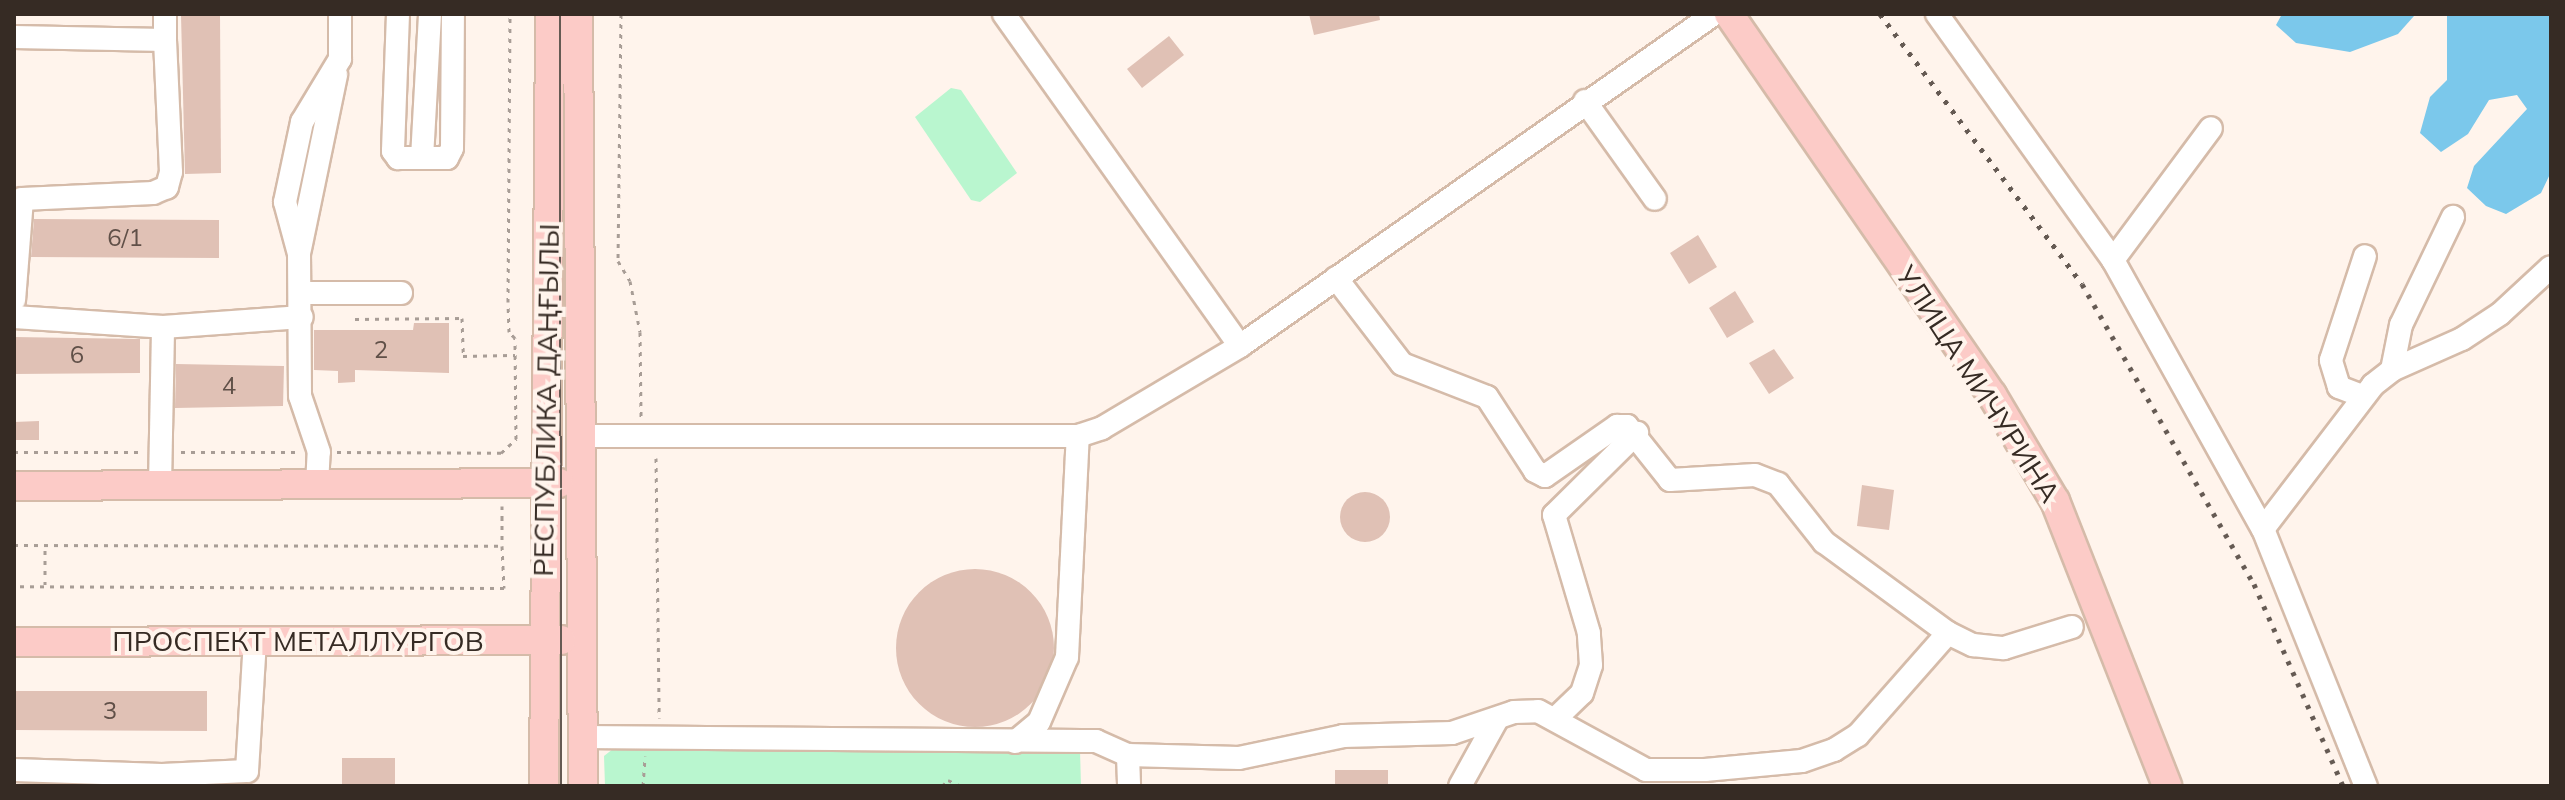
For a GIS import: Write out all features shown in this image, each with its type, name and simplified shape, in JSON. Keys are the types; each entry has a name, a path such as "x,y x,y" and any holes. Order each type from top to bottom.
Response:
{"main road":[{"name":"РЕСПУБЛИКА ДАҢҒЫЛЫ","path":"544,786 543,482 550,14"},
{"name":"РЕСПУБЛИКА ДАҢҒЫЛЫ","path":"578,14 583,786"},
{"name":"УЛИЦА МИЧУРИНА","path":"1729,14 1992,395 2055,501 2167,786"},
{"path":"14,486 579,482"},
{"name":"ПРОСПЕКТ МЕТАЛЛУРГОВ","path":"14,642 581,640"}],"street":[{"path":"14,300 22,199 153,193 167,187 171,172 165,14"},
{"path":"317,485 319,452 300,396 302,317 299,254 285,202 302,122 340,59 340,14"},
{"path":"398,14 393,151 398,158 447,158 452,148 453,14"},
{"path":"422,158 430,14"},
{"path":"1004,14 1240,346"},
{"path":"579,436 1078,436 1122,417 1240,346 1585,101 1714,14"},
{"path":"1937,14 2113,260 2263,529 2366,786"},
{"path":"14,37 165,40"},
{"path":"1585,101 1655,199"},
{"path":"2113,260 2211,128"},
{"path":"2392,370 2401,325 2453,217"},
{"path":"2362,396 2339,387 2331,360 2365,256"},
{"path":"2263,529 2362,396 2392,370 2462,339 2500,314 2551,267"},
{"path":"1336,278 1402,364 1487,397 1535,471 1545,476 1617,426 1637,433 1670,480 1755,475 1778,484 1824,542 1948,633 1986,649 2004,648 2072,627"},
{"path":"301,293 401,293"},
{"path":"14,317 163,327 302,317"},
{"path":"160,486 163,327"},
{"path":"1555,719 1582,693 1591,665 1589,633 1554,515 1637,433"},
{"path":"1015,742 1039,722 1067,657 1078,436"},
{"path":"582,737 1096,741 1128,755 1239,758 1343,736 1452,733 1497,719 1538,711 1622,761 1646,770 1802,761 1858,735 1948,633"},
{"path":"14,770 161,781 248,779 255,641"},
{"path":"1460,786 1497,719"},
{"path":"1128,755 1129,786"}],"path":[{"path":"14,452 501,453 516,439 515,355 508,302 510,14"},
{"path":"621,14 618,261 630,281 640,332 640,426 658,461 659,722 646,738 643,786"},
{"path":"355,319 462,318 463,356 515,355"},
{"path":"14,586 504,588 502,502"},
{"path":"14,545 502,546"},
{"path":"45,546 45,585"},
{"path":"942,786 948,780 961,786"},
{"path":"750,786 763,786"}],"green space":[{"path":"951,88 961,90 1017,173 980,202 971,200 915,117"},
{"path":"618,745 1080,750 1081,786 605,786 604,756"}],"water":[{"path":"2282,14 2414,16 2398,34 2350,52 2296,43 2276,25"},
{"path":"2447,14 2551,14 2551,172 2541,193 2506,214 2486,206 2467,188 2474,166 2527,109 2517,95 2489,100 2468,134 2441,152 2420,133 2430,97 2447,80"}],"building":[{"path":"1309,14 1379,14 1380,20 1314,35"},
{"path":"181,15 220,15 221,173 185,174"},
{"path":"1169,36 1184,55 1142,88 1127,69"},
{"path":"34,219 219,220 219,258 31,257"},
{"path":"1698,235 1717,267 1689,284 1670,253"},
{"path":"1735,291 1754,322 1727,338 1709,308"},
{"path":"414,323 449,323 449,373 355,370 355,382 338,383 338,371 314,370 314,330 413,330"},
{"path":"14,337 140,339 140,373 14,374"},
{"path":"1774,349 1794,378 1769,394 1749,363"},
{"path":"176,364 284,366 283,406 175,408"},
{"path":"39,421 39,440 14,440 14,422"},
{"path":"1862,485 1894,490 1889,530 1857,526"},
{"path":"1365,492 1383,499 1390,517 1383,535 1365,542 1347,535 1340,517 1347,499"},
{"path":"975,569 1005,575 1031,592 1048,618 1054,648 1048,678 1031,704 1005,721 975,727 945,721 919,704 902,678 896,648 902,618 919,592 945,575"},
{"path":"14,691 207,691 207,731 14,730"},
{"path":"342,758 395,758 395,786 342,786"},
{"path":"1335,770 1388,770 1388,786 1335,786"}],"tram line":[{"path":"560,14 561,786"}],"railway":[{"path":"1880,14 2082,284 2254,584 2343,786"}]}
